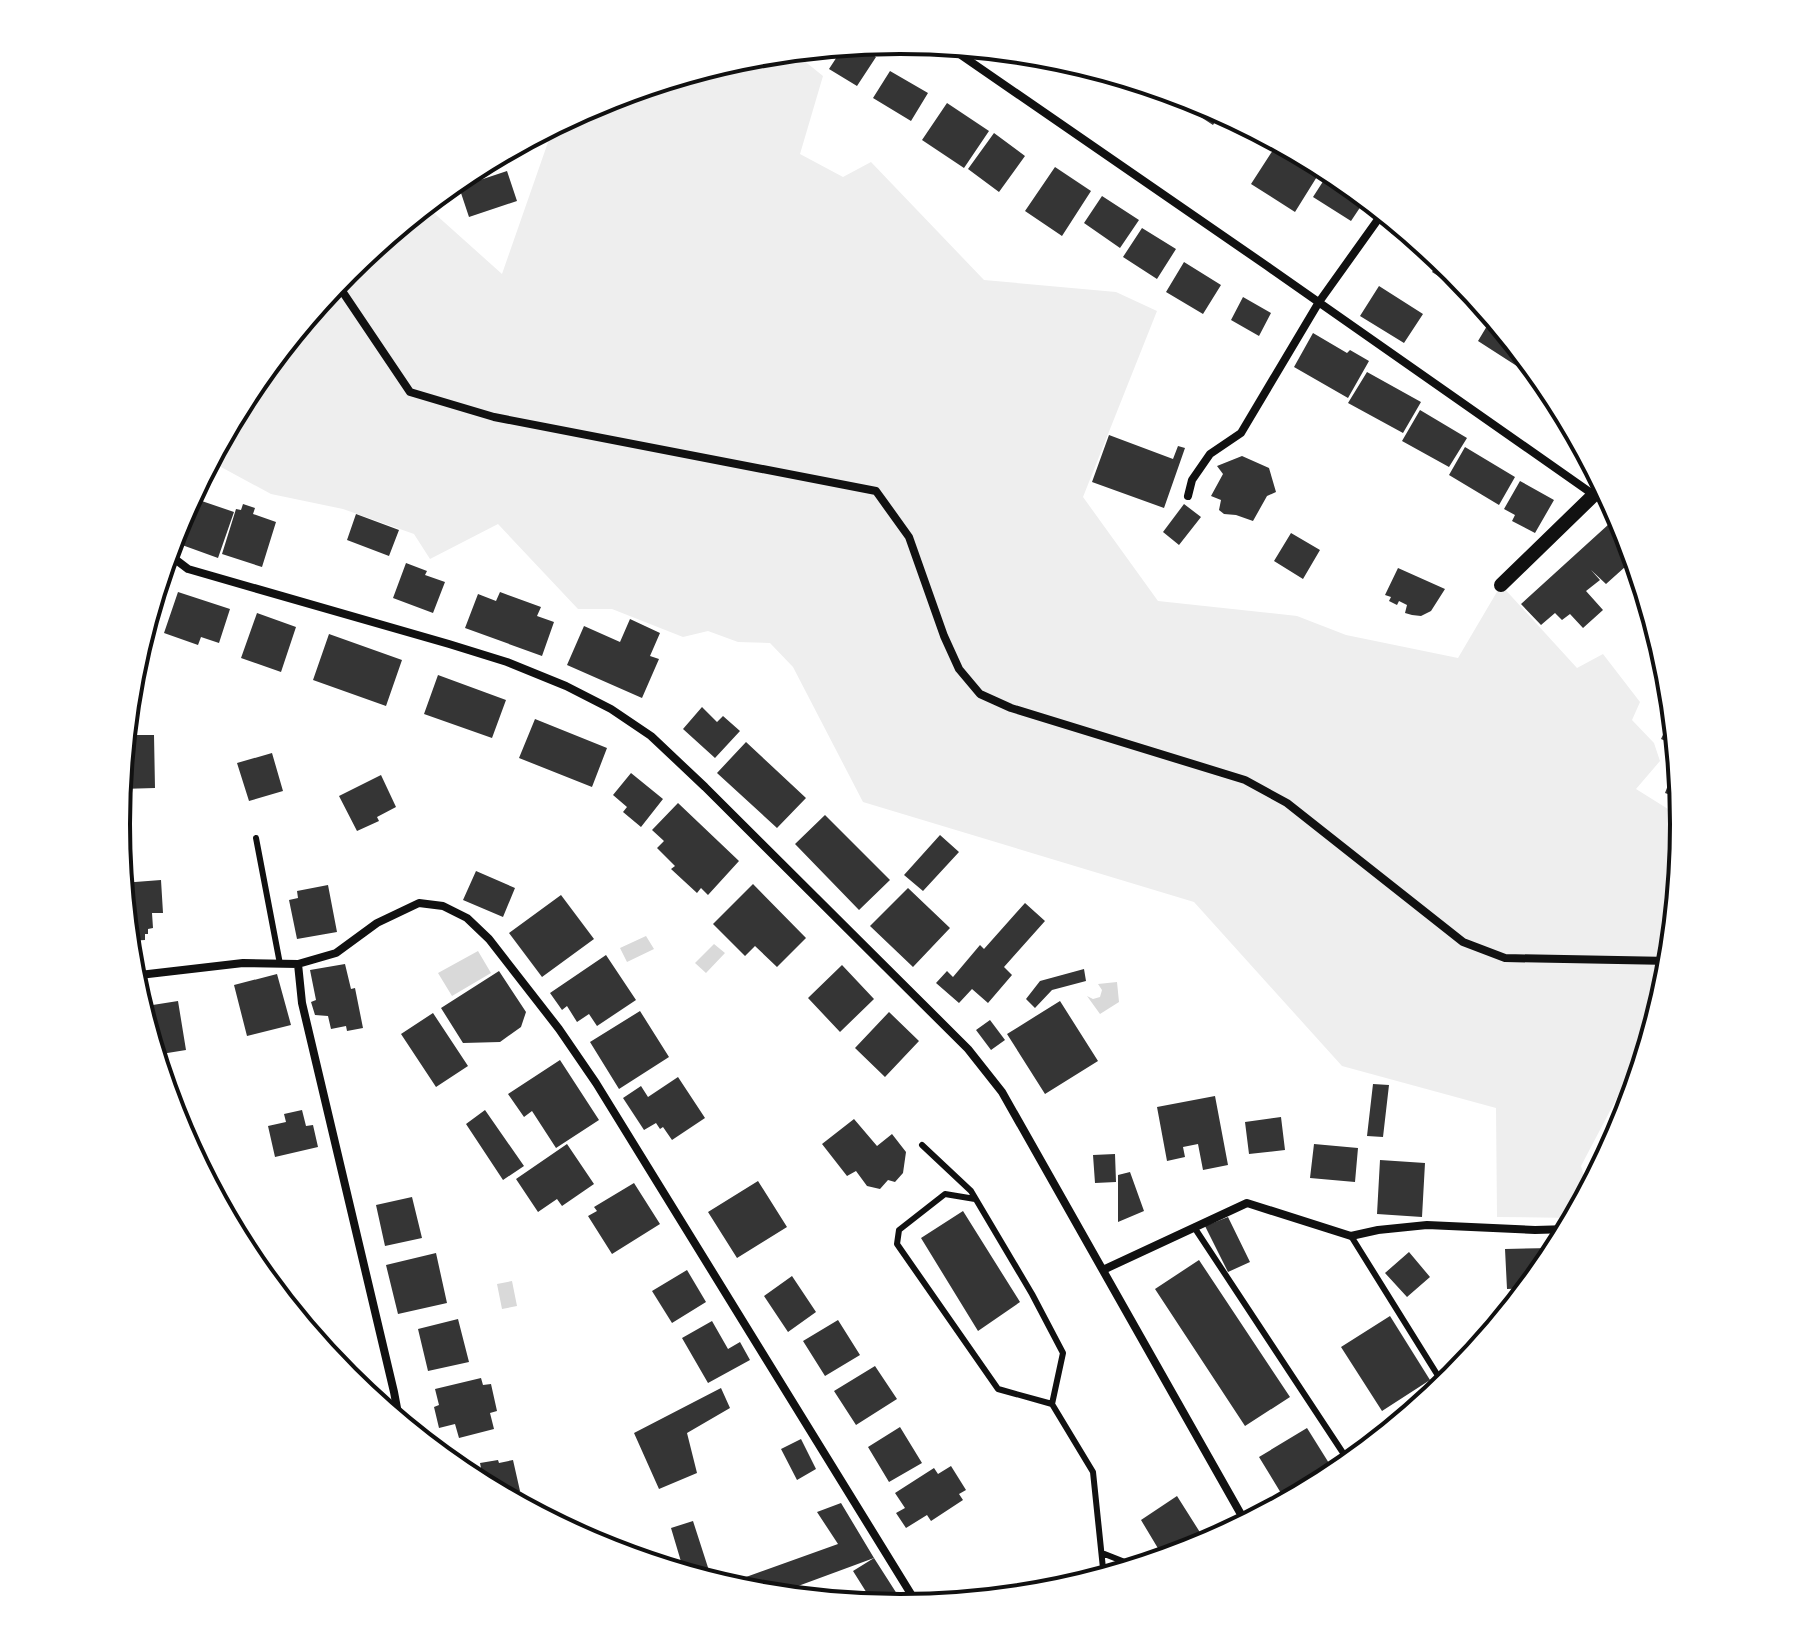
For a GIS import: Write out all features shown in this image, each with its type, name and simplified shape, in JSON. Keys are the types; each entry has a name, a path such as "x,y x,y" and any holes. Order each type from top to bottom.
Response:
{"street":[{"path":"964,57 1593,486"},
{"path":"1188,496 1192,480 1210,454 1241,433 1319,302 1378,220"},
{"path":"343,293 410,392 494,417 876,491 909,537 944,636 959,669 980,694 1011,708 1245,780 1287,803 1463,942 1505,958 1658,961"},
{"path":"1501,585 1596,493"},
{"path":"177,561 188,569 507,662 566,686 611,709 651,736 968,1049 1002,1092 1242,1516"},
{"path":"145,974 243,963 298,964 336,953 377,923 419,903 443,906 467,918 489,939 559,1029 596,1083 911,1595"},
{"path":"298,964 302,1003 397,1408"},
{"path":"1103,1270 1247,1203 1351,1236 1427,1225 1556,1229"}],"lane":[{"path":"256,838 280,964"},
{"path":"922,1145 971,1191 1063,1353 1052,1404 1093,1472 1103,1568"},
{"path":"975,1199 945,1194 899,1230 897,1244 998,1389 1052,1404"},
{"path":"1194,1227 1344,1454"},
{"path":"1351,1236 1438,1376"},
{"path":"1102,1553 1124,1562"}],"shaded area":[{"path":"804,61 823,76 800,154 843,177 871,162 984,280 1116,292 1157,311 1083,497 1158,601 1297,616 1346,635 1458,658 1501,585 1577,668 1603,654 1640,702 1632,720 1654,743 1660,761 1636,789 1670,811 1669,875 1656,975 1645,1024 1623,1089 1581,1166 1585,1178 1563,1218 1497,1217 1496,1108 1342,1066 1194,902 863,802 793,667 770,643 738,642 708,631 683,637 612,609 578,609 498,524 430,559 414,534 343,509 271,494 219,466 260,396 321,316 392,245 433,212 502,274 549,139 606,113 701,80"},
{"path":"646,936 654,949 627,962 620,948"},
{"path":"714,944 725,953 706,973 695,963"},
{"path":"478,951 491,973 452,996 438,973"},
{"path":"1117,982 1119,1002 1100,1014 1087,996 1093,999 1100,997 1102,990 1098,984"},
{"path":"512,1281 517,1306 502,1309 497,1284"}],"building":[{"path":"837,57 876,57 857,86 829,69"},
{"path":"890,71 928,93 911,121 873,98"},
{"path":"947,103 989,131 964,168 922,140"},
{"path":"1194,113 1215,122 1213,125"},
{"path":"994,133 1025,156 999,192 968,169"},
{"path":"1273,150 1317,177 1295,212 1251,184"},
{"path":"1055,167 1091,191 1062,236 1025,211"},
{"path":"507,171 517,201 469,217 461,192 477,181"},
{"path":"1324,181 1361,206 1351,221 1313,197"},
{"path":"1102,196 1139,220 1120,248 1084,223"},
{"path":"1142,228 1176,249 1157,279 1123,257"},
{"path":"1184,262 1221,285 1203,314 1166,292"},
{"path":"1379,286 1423,314 1404,343 1360,316"},
{"path":"1243,297 1271,313 1259,336 1231,320"},
{"path":"1488,325 1522,370 1478,341"},
{"path":"1313,333 1347,353 1350,350 1369,361 1348,398 1294,367"},
{"path":"1367,372 1421,402 1403,433 1348,403"},
{"path":"1420,410 1467,438 1449,467 1402,441"},
{"path":"1109,435 1173,459 1178,446 1185,448 1164,508 1092,482"},
{"path":"1465,447 1515,477 1499,505 1449,475"},
{"path":"1242,456 1269,468 1276,492 1267,496 1253,521 1224,514 1219,510 1221,500 1211,496 1223,474 1217,466"},
{"path":"1520,481 1554,500 1535,533 1512,521 1515,515 1504,509"},
{"path":"202,501 234,512 218,558 183,545"},
{"path":"243,504 255,508 253,514 276,522 262,567 222,554 236,509 241,510"},
{"path":"1184,504 1201,517 1179,545 1163,532"},
{"path":"356,514 399,530 389,556 347,540"},
{"path":"1609,524 1626,566 1606,584 1591,570 1600,580 1586,591 1603,610 1583,628 1570,614 1562,620 1555,613 1541,625 1521,604"},
{"path":"1291,533 1320,550 1303,579 1274,561"},
{"path":"406,563 427,571 425,575 445,582 433,613 393,598"},
{"path":"1398,568 1445,589 1431,611 1421,616 1412,615 1405,613 1407,605 1389,601 1391,597 1385,595"},
{"path":"178,592 230,609 219,643 201,637 198,645 164,633"},
{"path":"500,592 541,607 537,616 554,622 542,656 465,628 478,594 496,601"},
{"path":"257,613 296,627 281,672 241,658"},
{"path":"630,619 660,633 650,656 659,659 642,698 567,665 584,626 620,642"},
{"path":"329,634 402,660 386,706 313,680"},
{"path":"438,675 506,700 492,738 424,714"},
{"path":"702,707 717,722 723,716 740,731 715,758 683,729"},
{"path":"535,719 607,748 592,787 519,758"},
{"path":"136,735 154,735 155,788 131,789"},
{"path":"746,742 806,798 777,828 717,773"},
{"path":"272,753 283,791 249,801 237,763"},
{"path":"631,773 663,799 641,827 623,812 627,807 613,795"},
{"path":"381,775 396,807 377,817 379,821 357,831 339,796"},
{"path":"678,803 739,861 708,895 701,888 697,893 671,869 675,866 657,848 664,841 652,830"},
{"path":"825,815 890,880 859,910 795,844"},
{"path":"940,835 959,852 923,891 904,875"},
{"path":"476,871 515,888 503,917 463,900"},
{"path":"161,880 163,913 152,913 153,928 148,929 145,940 139,940 133,882"},
{"path":"753,884 806,938 777,967 755,946 745,956 713,924"},
{"path":"328,885 337,932 297,939 289,900 298,898 297,891"},
{"path":"908,888 950,928 913,967 870,926"},
{"path":"561,895 594,939 542,977 509,933"},
{"path":"1025,903 1045,921 1004,967 1012,975 988,1003 972,989 959,1003 936,983 947,971 953,977 980,945 984,949"},
{"path":"606,955 636,1000 597,1026 589,1014 577,1022 567,1006 562,1010 550,993"},
{"path":"345,964 351,989 355,988 363,1028 347,1031 346,1026 331,1029 328,1016 315,1015 311,1002 316,1000 310,970"},
{"path":"842,965 874,999 840,1032 808,998"},
{"path":"1084,969 1086,981 1052,990 1035,1008 1026,999 1040,981"},
{"path":"499,971 526,1012 521,1027 500,1042 463,1043 441,1008"},
{"path":"277,974 291,1025 247,1036 234,985"},
{"path":"178,1001 186,1050 165,1053 152,1005"},
{"path":"1060,1001 1098,1061 1045,1094 1007,1034"},
{"path":"640,1011 669,1057 619,1089 590,1042"},
{"path":"889,1012 919,1041 885,1077 855,1048"},
{"path":"433,1013 468,1066 436,1087 401,1034"},
{"path":"990,1020 1005,1040 991,1050 976,1030"},
{"path":"560,1060 599,1120 556,1148 532,1111 524,1117 508,1094"},
{"path":"678,1077 705,1118 672,1140 656,1123 644,1130 623,1098 641,1086 648,1097"},
{"path":"1373,1084 1389,1085 1383,1137 1367,1136"},
{"path":"1215,1096 1228,1165 1203,1170 1198,1144 1183,1147 1185,1157 1167,1161 1157,1107"},
{"path":"302,1110 306,1126 313,1125 318,1147 275,1157 268,1126 286,1122 284,1114"},
{"path":"485,1110 524,1166 503,1180 466,1124"},
{"path":"1281,1117 1285,1150 1249,1154 1245,1122"},
{"path":"854,1119 877,1146 892,1134 906,1152 903,1173 895,1182 888,1180 880,1189 867,1186 856,1171 847,1176 822,1144"},
{"path":"567,1144 594,1184 562,1206 557,1199 538,1212 516,1179"},
{"path":"1314,1144 1358,1148 1355,1182 1310,1178"},
{"path":"1115,1154 1116,1182 1095,1183 1093,1155"},
{"path":"1380,1160 1425,1163 1422,1217 1377,1214"},
{"path":"1130,1172 1144,1211 1118,1222 1118,1175"},
{"path":"758,1181 787,1227 737,1258 708,1212"},
{"path":"634,1183 660,1224 612,1254 588,1216 597,1211 594,1207"},
{"path":"412,1197 422,1238 385,1246 376,1205"},
{"path":"963,1211 1020,1302 978,1331 921,1238"},
{"path":"1228,1217 1250,1262 1228,1272 1205,1226"},
{"path":"1544,1248 1516,1289 1507,1289 1505,1249"},
{"path":"1409,1252 1430,1277 1407,1297 1385,1273"},
{"path":"436,1253 447,1303 398,1314 386,1265"},
{"path":"1199,1260 1290,1397 1245,1426 1155,1289"},
{"path":"687,1270 706,1302 672,1323 652,1291"},
{"path":"792,1276 816,1312 788,1332 764,1296"},
{"path":"1390,1316 1430,1380 1382,1411 1341,1347"},
{"path":"458,1319 469,1362 428,1371 418,1329"},
{"path":"838,1320 860,1355 825,1376 803,1341"},
{"path":"712,1321 728,1349 740,1342 750,1360 708,1383 682,1338"},
{"path":"875,1366 897,1399 856,1425 834,1391"},
{"path":"481,1378 483,1385 491,1384 497,1411 490,1413 494,1429 459,1438 455,1424 439,1428 434,1407 439,1405 435,1389"},
{"path":"721,1388 730,1408 687,1433 697,1473 659,1489 634,1433"},
{"path":"900,1427 922,1463 889,1482 868,1447"},
{"path":"1307,1428 1330,1464 1282,1494 1259,1457"},
{"path":"801,1439 816,1469 797,1480 781,1449"},
{"path":"513,1460 520,1491 516,1493 478,1469 481,1468 480,1463"},
{"path":"951,1466 966,1490 959,1494 963,1500 931,1521 927,1515 906,1528 896,1513 905,1508 895,1493 934,1468 938,1474"},
{"path":"1177,1496 1201,1534 1159,1550 1141,1520"},
{"path":"841,1503 874,1558 795,1587 742,1578 838,1544 817,1512"},
{"path":"693,1521 709,1571 681,1563 671,1528"},
{"path":"874,1558 898,1595 867,1594 853,1571"}]}
